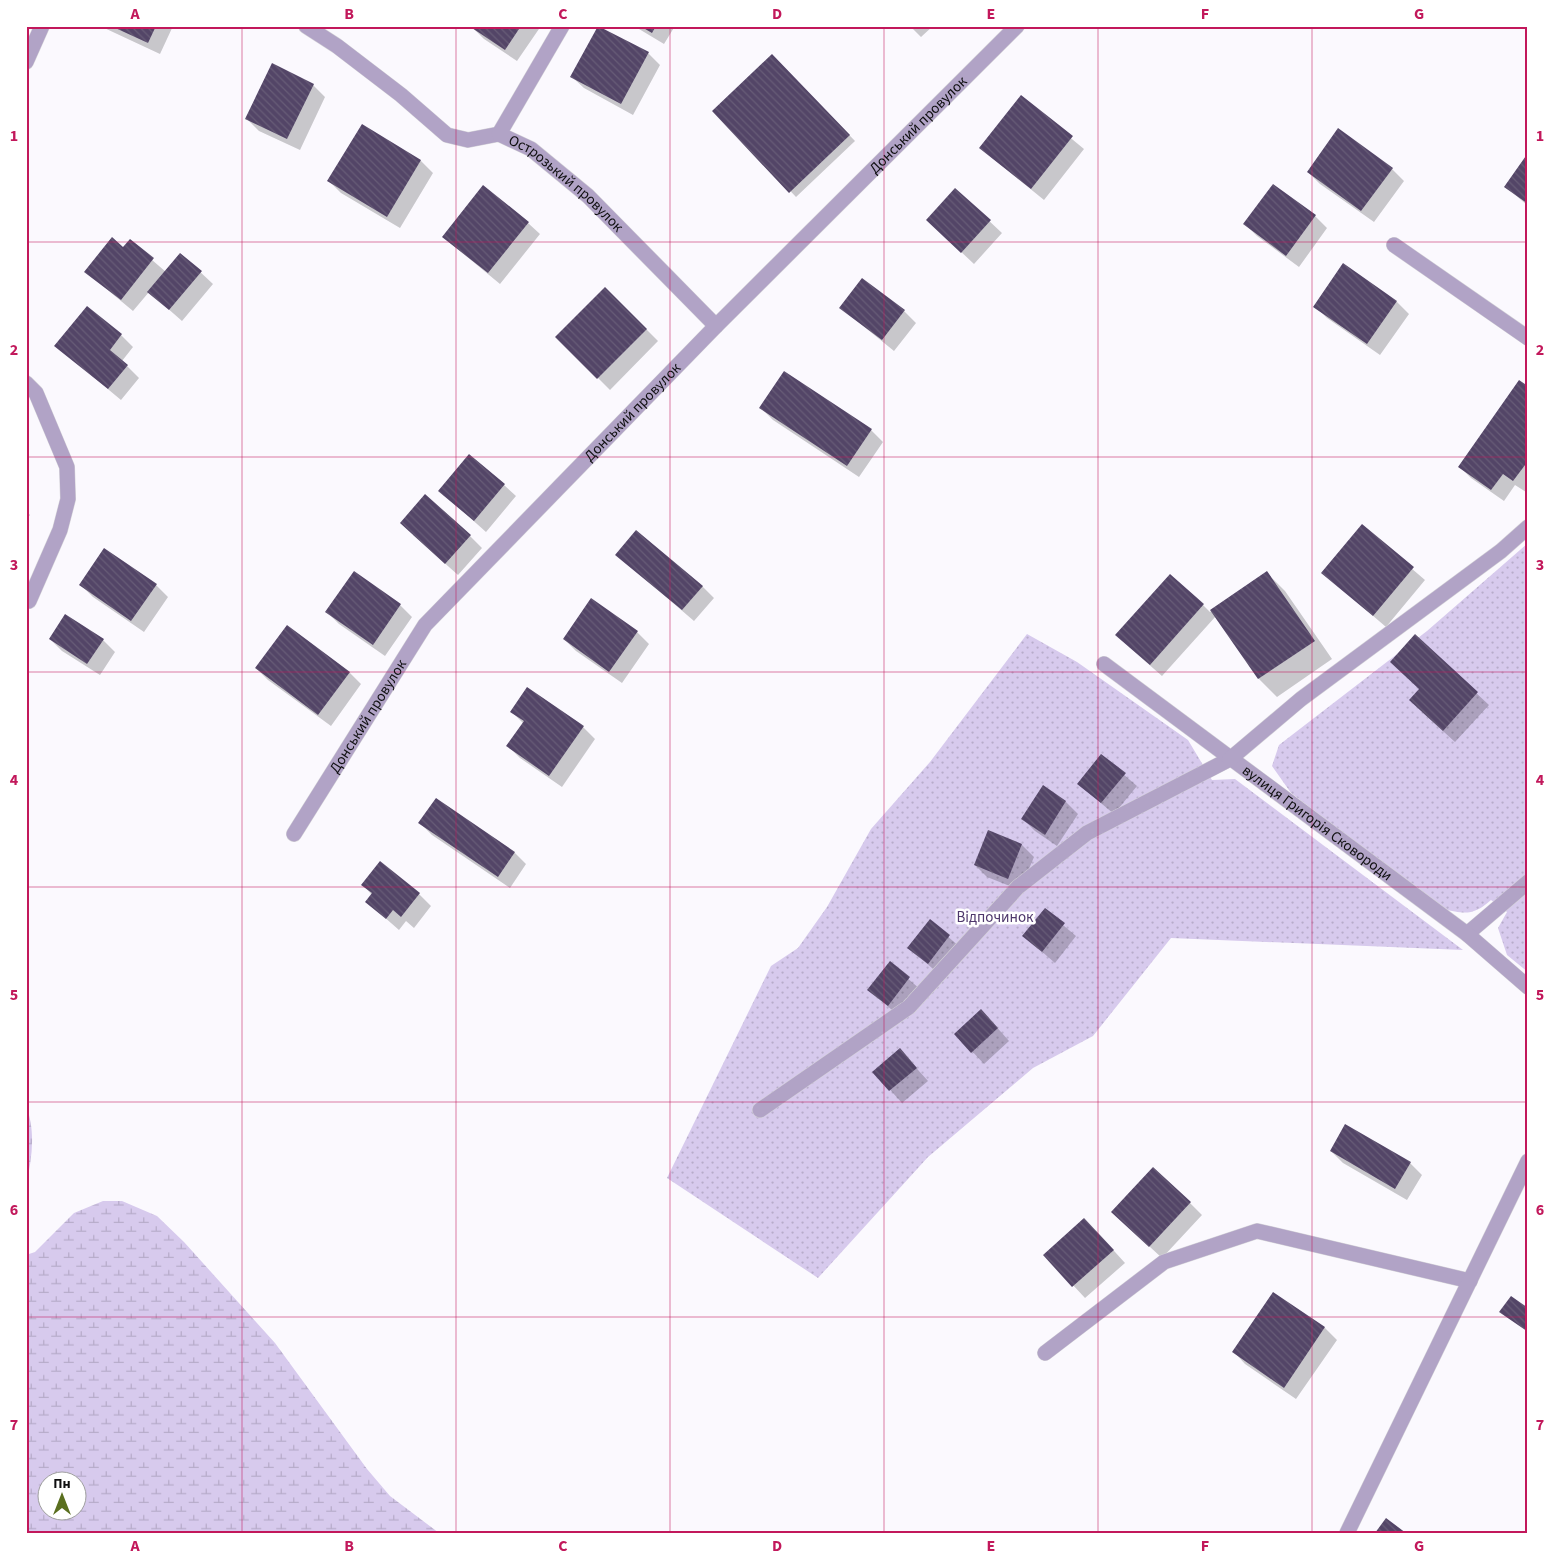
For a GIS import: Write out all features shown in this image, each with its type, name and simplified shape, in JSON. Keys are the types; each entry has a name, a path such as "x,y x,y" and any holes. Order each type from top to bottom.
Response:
{"street":[{"path":"26,62 42,26"},
{"path":"306,26 337,46 402,95 447,135 468,140 499,134"},
{"name":"Острозький провулок","path":"562,26 499,134 531,149 588,196 716,326"},
{"name":"Донський провулок","path":"294,834 425,625 716,326 1017,26"},
{"path":"1394,245 1528,338"},
{"path":"26,383 36,392 67,467 68,500 60,530 29,601"},
{"path":"760,1110 909,1007 1018,887 1087,833 1230,759 1301,699 1501,551 1528,527"},
{"name":"вулиця Григорія Сковороди","path":"1104,664 1468,934 1528,987"},
{"path":"1468,934 1528,882"},
{"path":"1347,1533 1528,1161"},
{"path":"1045,1353 1164,1262 1257,1231 1470,1281"}],"green space":[{"path":"1528,543 1528,972 1507,955 1498,928 1507,912 1491,900 1474,911 1463,913 1443,909 1291,793 1272,766 1279,745 1427,631"},
{"name":"Відпочинок","path":"1027,634 1077,662 1188,740 1212,780 1235,779 1463,950 1171,938 1093,1036 1033,1068 928,1157 818,1278 667,1178 771,966 798,948 827,907 871,829 930,762"},
{"path":"26,1106 31,1125 32,1145 26,1185"},
{"path":"103,1201 122,1201 157,1216 184,1242 275,1343 367,1469 390,1496 439,1533 26,1533 26,1255 35,1252 74,1213"}],"building":[{"path":"111,26 156,26 148,43"},
{"path":"469,26 521,26 505,50"},
{"path":"598,26 649,52 621,104 570,77"},
{"path":"640,26 656,26 652,33"},
{"path":"772,54 850,135 789,193 712,111"},
{"path":"272,63 314,84 287,139 245,119"},
{"path":"1021,95 1073,136 1031,189 979,148"},
{"path":"362,124 421,160 387,217 327,181"},
{"path":"1338,128 1393,168 1361,211 1307,172"},
{"path":"1528,153 1528,204 1504,187"},
{"path":"1273,184 1316,215 1286,256 1243,224"},
{"path":"483,185 529,222 488,273 442,237"},
{"path":"955,188 991,220 961,253 926,220"},
{"path":"112,237 123,247 130,239 154,258 121,300 84,272"},
{"path":"180,253 202,271 169,310 147,292"},
{"path":"1343,263 1397,301 1367,344 1313,307"},
{"path":"862,278 905,310 882,340 839,308"},
{"path":"605,287 647,329 597,379 555,337"},
{"path":"87,306 122,334 110,350 128,365 108,389 54,346"},
{"path":"784,371 872,429 847,466 759,408"},
{"path":"1519,380 1528,386 1528,461 1513,481 1503,474 1491,490 1458,467"},
{"path":"469,454 505,484 474,521 438,491"},
{"path":"425,494 471,535 445,564 400,523"},
{"path":"1362,524 1414,567 1373,616 1321,573"},
{"path":"636,530 703,586 682,610 615,555"},
{"path":"104,548 157,584 131,621 79,585"},
{"path":"354,571 401,604 373,645 325,612"},
{"path":"1267,571 1315,641 1258,679 1210,610"},
{"path":"1170,574 1204,604 1150,665 1115,635"},
{"path":"591,598 638,631 609,672 563,639"},
{"path":"65,614 104,639 87,664 49,639"},
{"path":"287,625 350,672 318,715 255,668"},
{"path":"1415,634 1478,692 1443,731 1409,700 1419,689 1390,662"},
{"path":"527,687 584,726 549,776 506,746 524,721 510,712"},
{"path":"1101,754 1126,773 1101,803 1077,784"},
{"path":"1043,785 1066,801 1045,835 1021,819"},
{"path":"436,798 515,852 498,877 418,823"},
{"path":"988,830 1022,844 1008,879 974,865"},
{"path":"380,861 420,893 401,917 393,910 386,919 365,902 372,893 361,885"},
{"path":"1045,908 1065,923 1042,952 1022,936"},
{"path":"930,919 950,935 928,964 907,948"},
{"path":"890,961 910,977 888,1006 867,990"},
{"path":"981,1009 998,1028 971,1053 954,1034"},
{"path":"900,1048 917,1068 889,1091 872,1072"},
{"path":"1345,1124 1411,1162 1395,1189 1330,1151"},
{"path":"1153,1167 1191,1202 1149,1247 1111,1212"},
{"path":"1084,1218 1114,1250 1072,1287 1043,1255"},
{"path":"1273,1292 1325,1327 1284,1388 1232,1352"},
{"path":"1511,1296 1528,1308 1528,1332 1499,1312"},
{"path":"1386,1518 1406,1533 1375,1533"}]}
